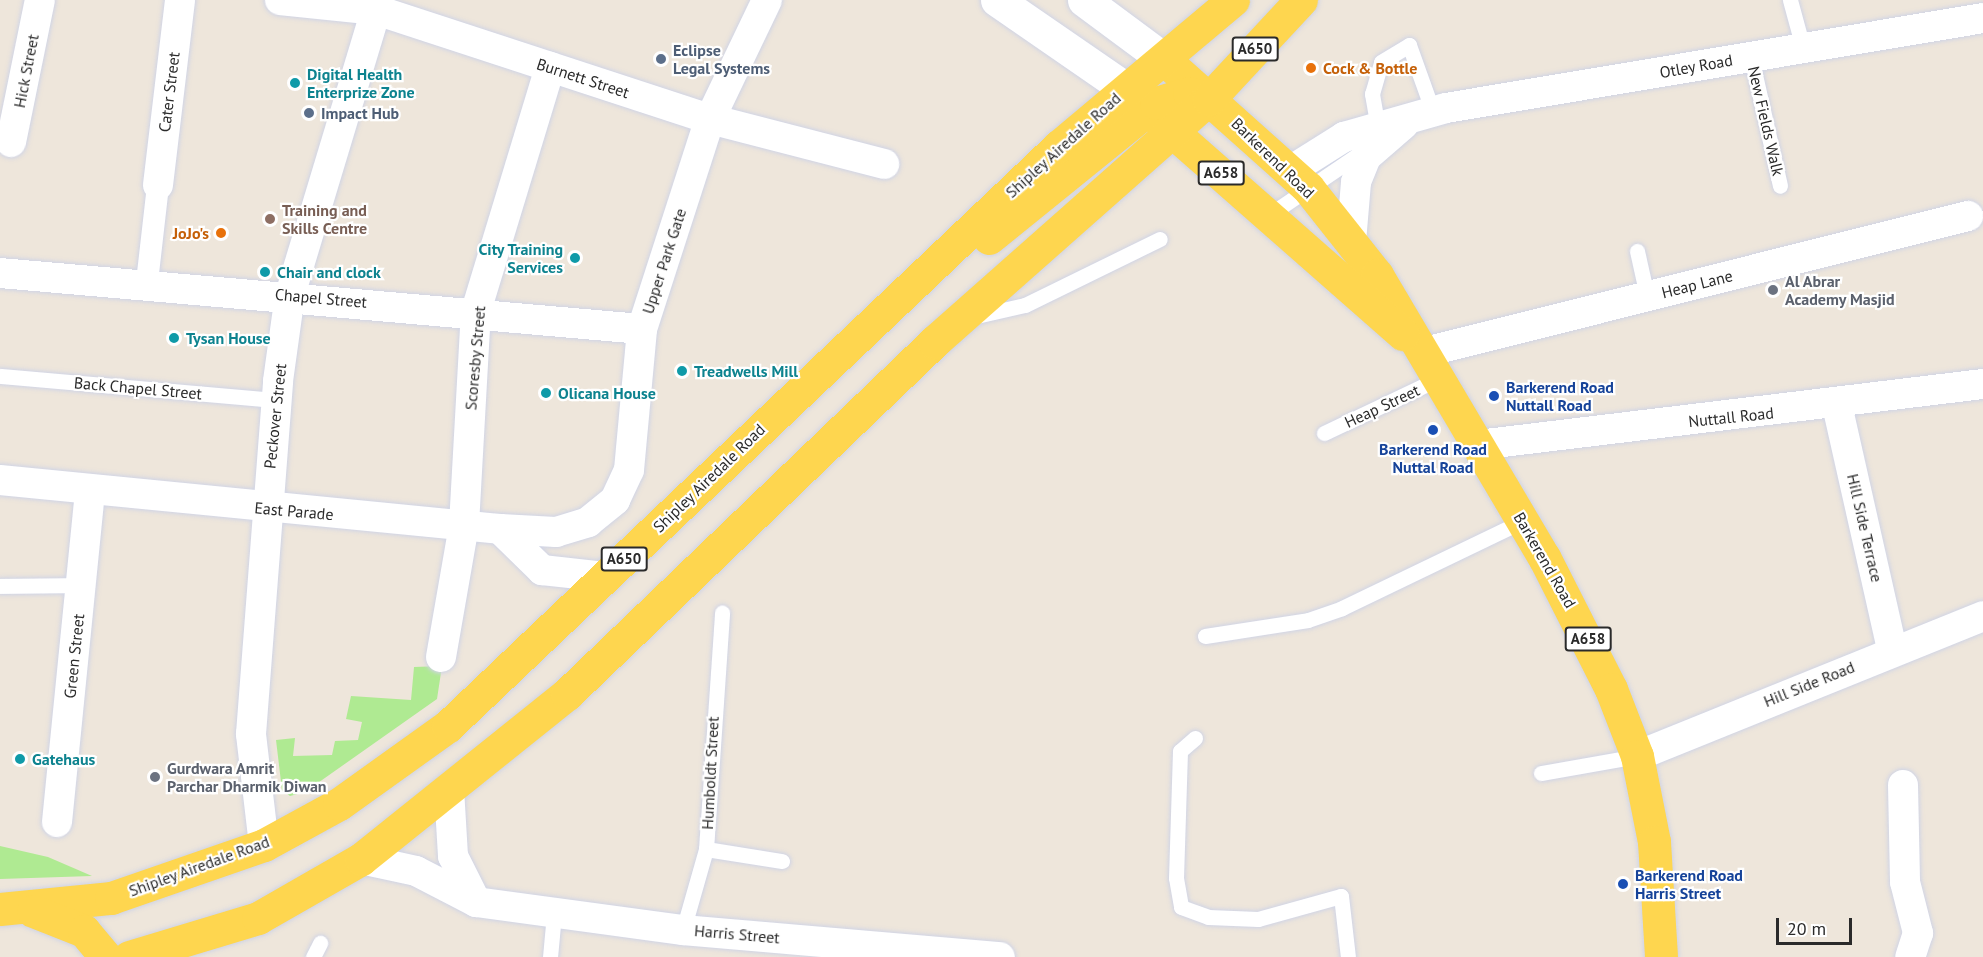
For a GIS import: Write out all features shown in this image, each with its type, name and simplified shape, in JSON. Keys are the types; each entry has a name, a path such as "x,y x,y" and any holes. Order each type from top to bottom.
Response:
{"main road":[{"name":"Shipley Airedale Road","path":"14,909 111,898 264,845 339,804 448,726 851,344 1136,99 1166,61 1233,0"},
{"name":"A650","path":"129,957 258,918 361,859 567,694 959,320 1209,99 1301,0"},
{"name":"Barkerend Road","path":"1166,61 1299,180 1351,242 1433,365 1581,624 1637,756 1654,842 1661,957"},
{"path":"1136,99 1176,94 1209,99"},
{"name":"Barkerend Road","path":"1136,99 1269,215 1433,365"},
{"path":"14,909 84,931 106,957"},
{"path":"213,957 258,918"}],"street":[{"name":"Hick Street","path":"11,142 40,0"},
{"name":"Cater Street","path":"158,185 180,0"},
{"name":"Burnett Street","path":"280,0 377,5 550,67 710,119 884,164"},
{"name":"Upper Park Gate","path":"588,522 615,500 630,470 642,329 710,119 767,0"},
{"name":"Barkerend Road","path":"997,0 1136,99"},
{"name":"Barkerend Road","path":"1084,0 1166,61"},
{"name":"Peckover Street","path":"264,845 250,734 276,400 291,295 377,5"},
{"name":"Otley Road","path":"1299,180 1344,137 1422,116 1983,18"},
{"name":"Scoresby Street","path":"441,657 464,525 476,311 550,67"},
{"path":"1351,242 1356,182 1366,157 1422,116"},
{"path":"139,281 158,185"},
{"name":"Heap Lane","path":"1433,365 1647,297 1968,216"},
{"name":"Chapel Street","path":"0,273 139,281 476,311 642,329"},
{"name":"Nuttall Road","path":"1478,445 1837,405 1983,384"},
{"name":"Hill Side Terrace","path":"1837,405 1892,650"},
{"name":"East Parade","path":"0,480 90,491 500,529 556,532 588,522"},
{"name":"Green Street","path":"57,822 90,491"},
{"path":"500,529 542,570 605,577"},
{"name":"Hill Side Road","path":"1637,756 1892,650 1983,616"},
{"path":"1903,785 1905,882 1918,933 1910,957"},
{"path":"449,788 453,856 476,902"},
{"name":"Harris Street","path":"361,859 416,871 476,902 554,914 683,930 1000,957"}],"lane":[{"path":"1790,0 1803,48"},
{"path":"1269,215 1299,180 1422,116 1409,45 1382,63 1372,94 1378,128"},
{"name":"New Fields Walk","path":"1751,57 1780,186"},
{"path":"959,320 1025,305 1160,239"},
{"path":"1637,251 1647,297"},
{"name":"Heap Street","path":"1324,433 1433,365"},
{"name":"Back Chapel Street","path":"0,376 276,400"},
{"path":"1205,636 1308,620 1342,608 1523,521"},
{"path":"0,586 82,585"},
{"name":"Humboldt Street","path":"683,930 706,849 722,614"},
{"path":"1195,738 1180,751 1176,878 1180,907 1208,917 1258,919 1341,896 1348,957"},
{"path":"1541,773 1637,756"},
{"path":"706,849 782,861"},
{"path":"550,957 554,914"},
{"path":"313,957 320,943"}],"green space":[{"path":"442,666 437,699 305,792 290,796 282,790 276,740 295,738 293,756 332,755 335,741 358,740 362,722 346,719 351,696 411,700 414,667"},
{"path":"0,846 48,857 92,876 0,879"}],"place":[{"name":"Eclipse Legal Systems","path":"661,59"},
{"name":"Cock & Bottle","path":"1311,68"},
{"name":"Digital Health Enterprize Zone","path":"295,83"},
{"name":"Impact Hub","path":"309,113"},
{"name":"Training and Skills Centre","path":"270,219"},
{"name":"JoJo's","path":"221,233"},
{"name":"City Training Services","path":"575,258"},
{"name":"Chair and clock","path":"265,272"},
{"name":"Al Abrar Academy Masjid","path":"1773,290"},
{"name":"Tysan House","path":"174,338"},
{"name":"Treadwells Mill","path":"682,371"},
{"name":"Olicana House","path":"546,393"},
{"name":"Barkerend Road Nuttall Road","path":"1494,396"},
{"name":"Barkerend Road Nuttal Road","path":"1433,430"},
{"name":"Gatehaus","path":"20,759"},
{"name":"Gurdwara Amrit Parchar Dharmik Diwan","path":"155,777"},
{"name":"Barkerend Road Harris Street","path":"1623,884"}]}
